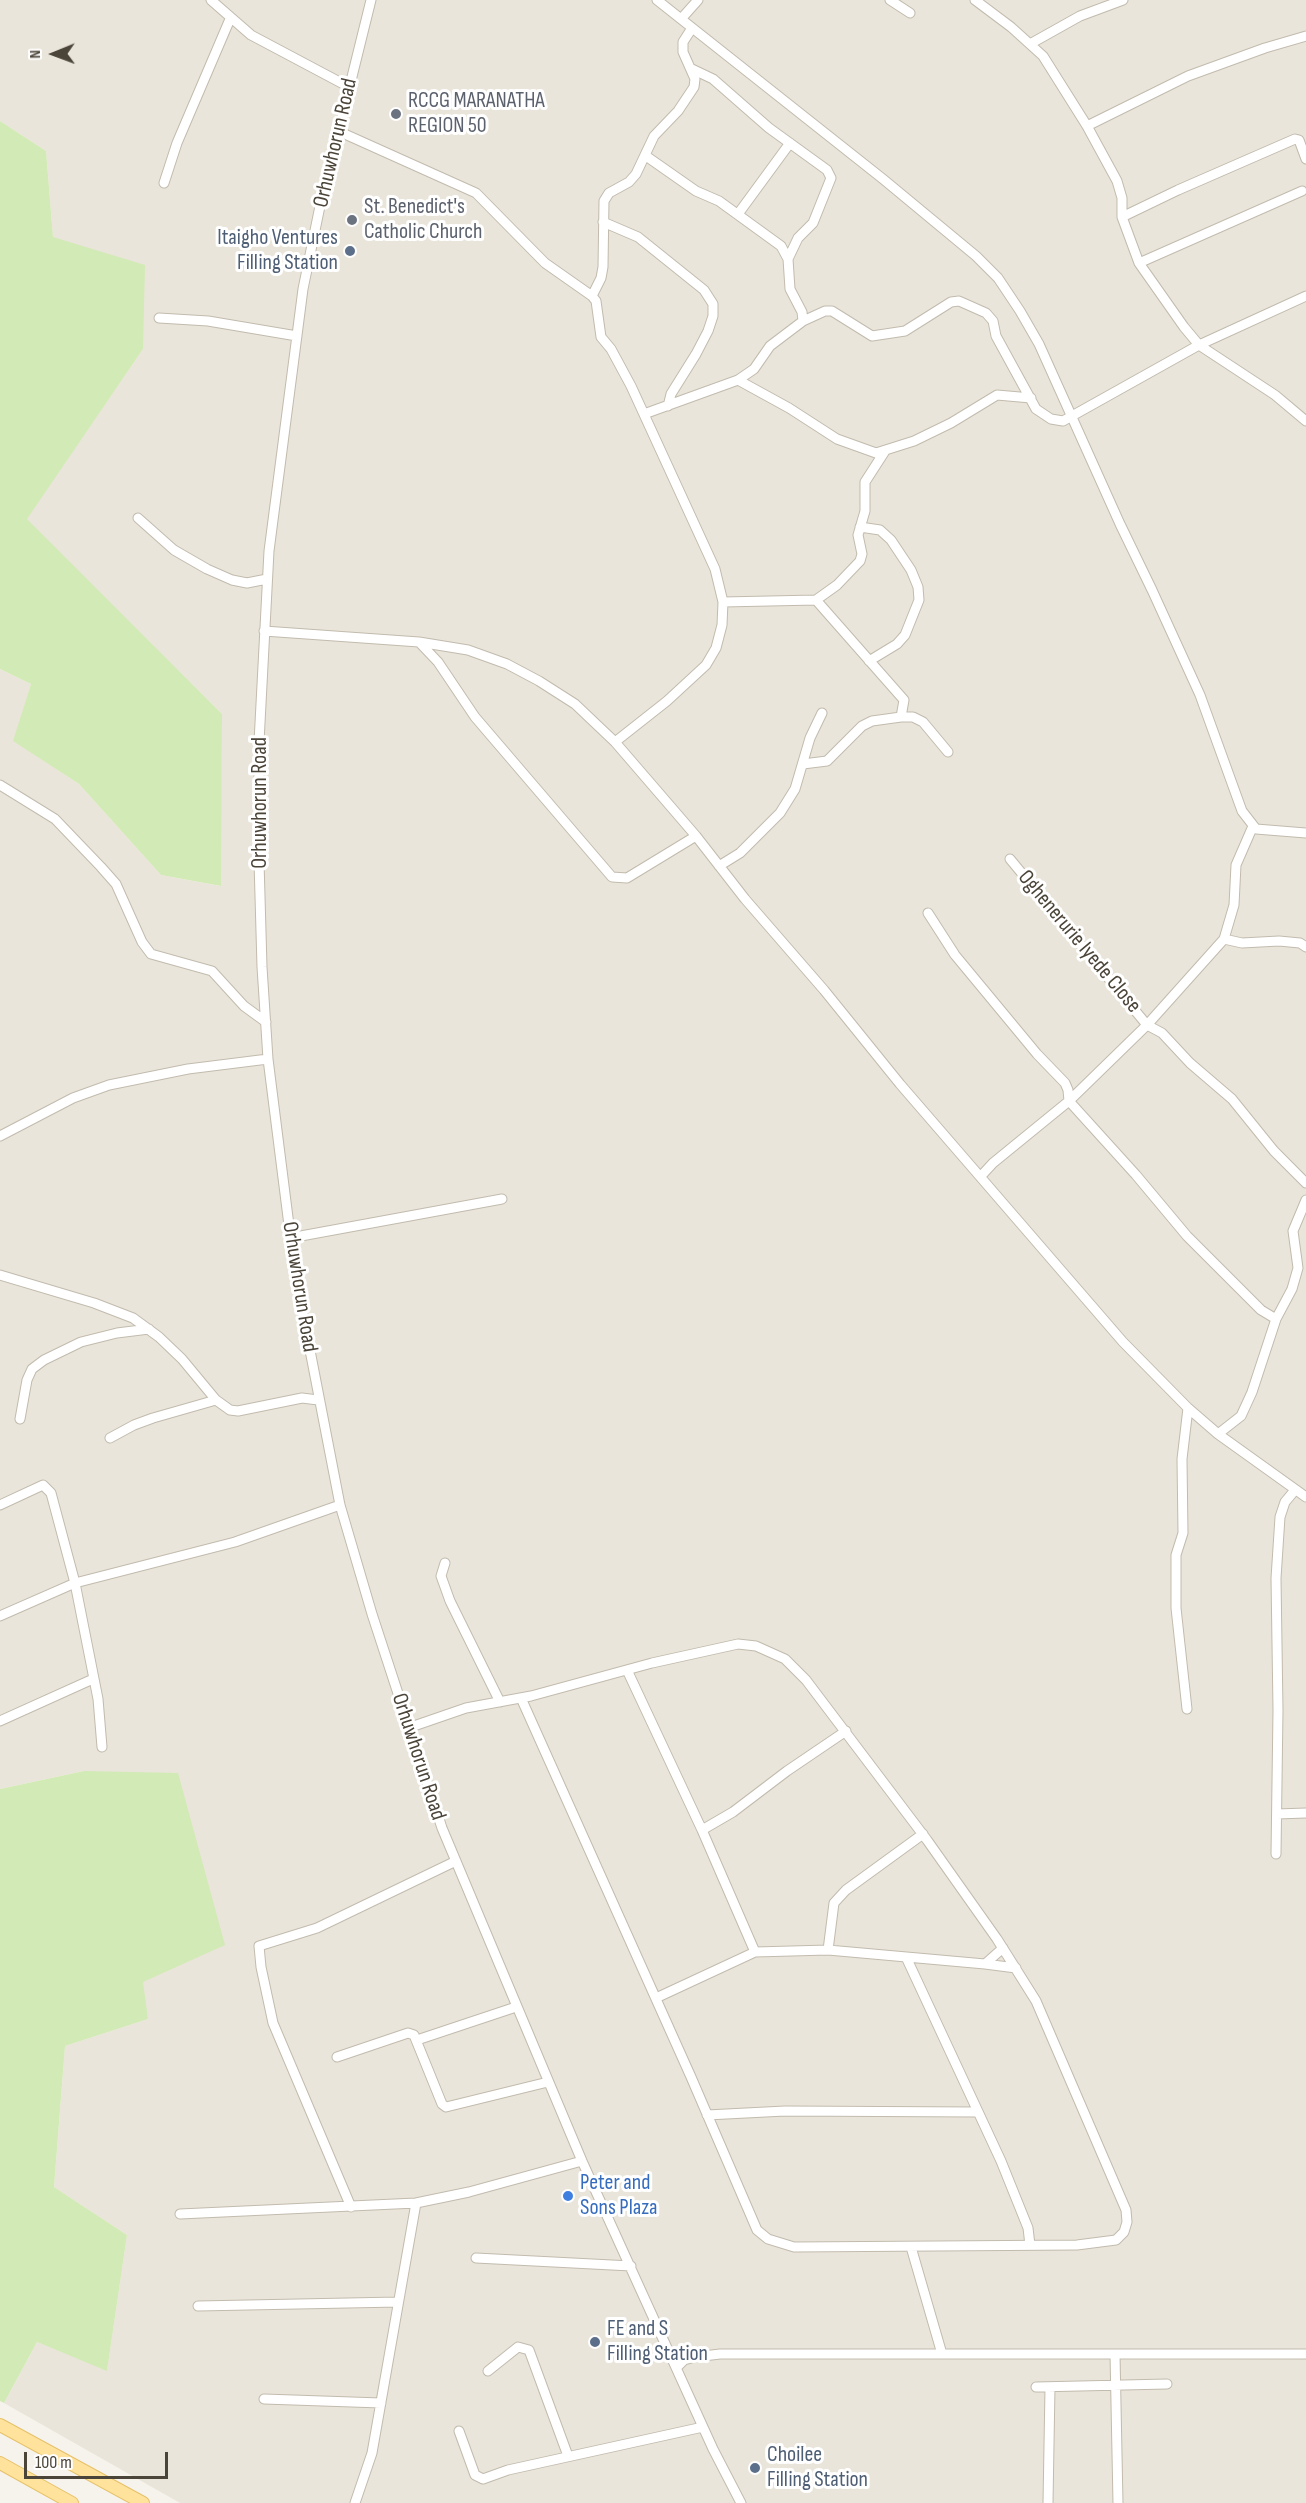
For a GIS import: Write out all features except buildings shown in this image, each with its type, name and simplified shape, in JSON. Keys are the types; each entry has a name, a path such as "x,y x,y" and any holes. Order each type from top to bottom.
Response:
{"main road":[{"path":"0,2425 143,2503"},
{"path":"0,2463 72,2503"}],"street":[{"path":"212,0 230,19 269,46 349,87"},
{"name":"Orhuwhorun Road","path":"371,0 320,206 297,336 279,459 267,579 260,742 259,861 268,1059 290,1238 318,1400 340,1505 408,1728 442,1828 582,2161 703,2427 741,2503"},
{"path":"657,0 976,256 998,278 1039,344 1200,695 1242,811 1253,826 1271,831 1306,833"},
{"path":"681,19 698,0"},
{"path":"890,0 910,14"},
{"path":"975,0 1011,27 1043,57 1087,126 1117,181 1122,198 1122,217 1139,263 1161,297 1199,345 1275,395 1306,421"},
{"path":"1030,44 1080,16 1123,0"},
{"path":"164,183 177,143 230,19"},
{"path":"592,296 601,278 603,267 604,201 609,193 629,182 646,156 654,136 678,111 694,87 695,78 683,52 683,42 692,28"},
{"path":"1087,126 1188,76 1264,48 1306,36"},
{"path":"692,69 713,80 742,106 827,170 831,178 813,223 798,238 788,259"},
{"path":"338,131 476,193 545,263 592,296 599,310 601,337 626,377 644,414 715,569 723,602 722,625 716,648 706,665 667,701 615,742"},
{"path":"1122,217 1178,190 1295,140 1299,140 1306,159"},
{"path":"738,214 790,143"},
{"path":"646,156 696,191 719,201 781,246 788,259 790,289 802,312 803,321"},
{"path":"1139,263 1302,191"},
{"path":"603,222 638,237 704,290 713,304 713,316 708,331 671,394 668,406"},
{"path":"644,414 738,380 754,369 771,346 803,321 829,310 872,336 905,331 951,302 960,301 986,313 993,321 996,336 1036,409 1051,419 1063,422 1199,345 1306,296"},
{"path":"159,318 208,321 297,336"},
{"path":"738,380 789,408 837,440 868,451 885,451 914,441 951,423 997,395 1031,398"},
{"path":"723,602 816,600 837,585 860,561 862,554 858,535 865,511 865,482 885,451"},
{"path":"138,518 174,550 207,569 232,580 246,583 267,579"},
{"path":"861,527 880,530 891,540 911,570 918,587 919,600 905,635 897,644 869,661"},
{"path":"816,600 904,700 901,717"},
{"path":"264,631 419,642 468,650 515,668 574,704 615,742 696,836 900,1084 1123,1342 1188,1408 1218,1434 1306,1497"},
{"path":"419,642 438,662 474,717 612,877 627,878 696,836"},
{"path":"719,866 740,852 780,813 795,789 810,738 822,713"},
{"path":"803,764 827,761 862,726 872,721 901,717 913,717 923,722 948,752"},
{"path":"0,785 55,819 101,867 116,884 142,942 151,954 212,971 244,1006 266,1022"},
{"path":"981,1176 993,1163 1069,1101 1147,1025 1224,939 1234,905 1236,865 1253,826"},
{"name":"Oghenerurie Iyede Close","path":"1010,859 1147,1025 1162,1033 1190,1063 1232,1099 1274,1151 1306,1183"},
{"path":"928,913 962,964 1037,1054 1065,1083 1069,1101 1187,1236 1261,1310 1276,1319"},
{"path":"1224,939 1242,943 1279,941 1300,943 1306,947"},
{"path":"0,1136 73,1098 109,1085 188,1069 268,1059"},
{"path":"290,1238 502,1199"},
{"path":"1218,1434 1241,1416 1252,1392 1276,1319 1292,1289 1298,1268 1293,1231 1306,1200"},
{"path":"0,1275 94,1303 133,1318 149,1329 182,1359 216,1400 230,1410 238,1411 302,1398 318,1400"},
{"path":"20,1419 27,1380 32,1370 44,1360 81,1342 117,1333 149,1329"},
{"path":"110,1438 153,1418 216,1400"},
{"path":"1187,1709 1176,1608 1176,1555 1183,1533 1182,1459 1188,1408"},
{"path":"0,1505 44,1485 51,1493 75,1583 93,1679 102,1747"},
{"path":"1276,1854 1278,1710 1276,1578 1280,1517 1285,1502 1295,1490"},
{"path":"0,1616 75,1583 235,1542 340,1505"},
{"path":"446,1563 441,1576 450,1601 500,1702"},
{"path":"408,1728 466,1708 521,1698 738,1644 756,1646 785,1659 806,1680 923,1834 1003,1948 1036,2001 1126,2210 1127,2222 1124,2232 1116,2240 1077,2245 794,2247 768,2239 757,2230 521,1698"},
{"path":"627,1670 702,1830 755,1952"},
{"path":"0,1721 93,1679"},
{"path":"702,1830 734,1812 787,1771 846,1731"},
{"path":"1277,1814 1306,1813"},
{"path":"828,1950 834,1903 846,1890 923,1834"},
{"path":"351,2207 273,2023 260,1960 260,1946 317,1928 456,1861"},
{"path":"985,1964 1003,1948"},
{"path":"656,1998 755,1952 828,1950 1016,1968"},
{"path":"906,1957 1001,2161 1028,2228 1030,2245"},
{"path":"417,2040 516,2007"},
{"path":"337,2057 408,2033 414,2035 442,2104 446,2107 500,2096 548,2082"},
{"path":"707,2115 785,2111 955,2114 977,2112"},
{"path":"180,2214 416,2202 469,2192 582,2161"},
{"path":"355,2503 372,2452 416,2202"},
{"path":"911,2247 942,2354"},
{"path":"476,2258 631,2266"},
{"path":"198,2306 398,2302"},
{"path":"488,2371 518,2347 523,2346 530,2350 568,2456"},
{"path":"677,2367 684,2360 720,2354 1306,2354"},
{"path":"1115,2354 1118,2503"},
{"path":"1036,2387 1167,2384"},
{"path":"1048,2503 1050,2387"},
{"path":"264,2399 381,2403"},
{"path":"459,2431 478,2478 483,2479 508,2470 703,2427"}],"shaded area":[{"path":"0,0 1306,0 1306,2503 180,2503 4,2403 37,2342 107,2370 127,2235 54,2187 65,2046 148,2019 84,1771 0,1789 0,669 31,684 14,741 79,784 161,875 220,886 222,714 26,519 143,349 53,237 46,151 0,121"}],"green space":[{"path":"0,121 46,151 53,237 145,265 143,349 27,519 222,714 221,886 161,875 79,784 13,741 31,684 0,669"},
{"path":"84,1771 178,1773 225,1945 143,1982 148,2019 65,2046 54,2187 127,2235 107,2371 37,2342 4,2403 0,2401 0,1789"}],"place":[{"name":"RCCG MARANATHA REGION 50","path":"396,114"},
{"name":"St. Benedict's Catholic Church","path":"352,220"},
{"name":"Itaigho Ventures Filling Station","path":"350,251"},
{"name":"Peter and Sons Plaza","path":"568,2196"},
{"name":"FE and S Filling Station","path":"595,2342"},
{"name":"Choilee Filling Station","path":"755,2468"}]}
